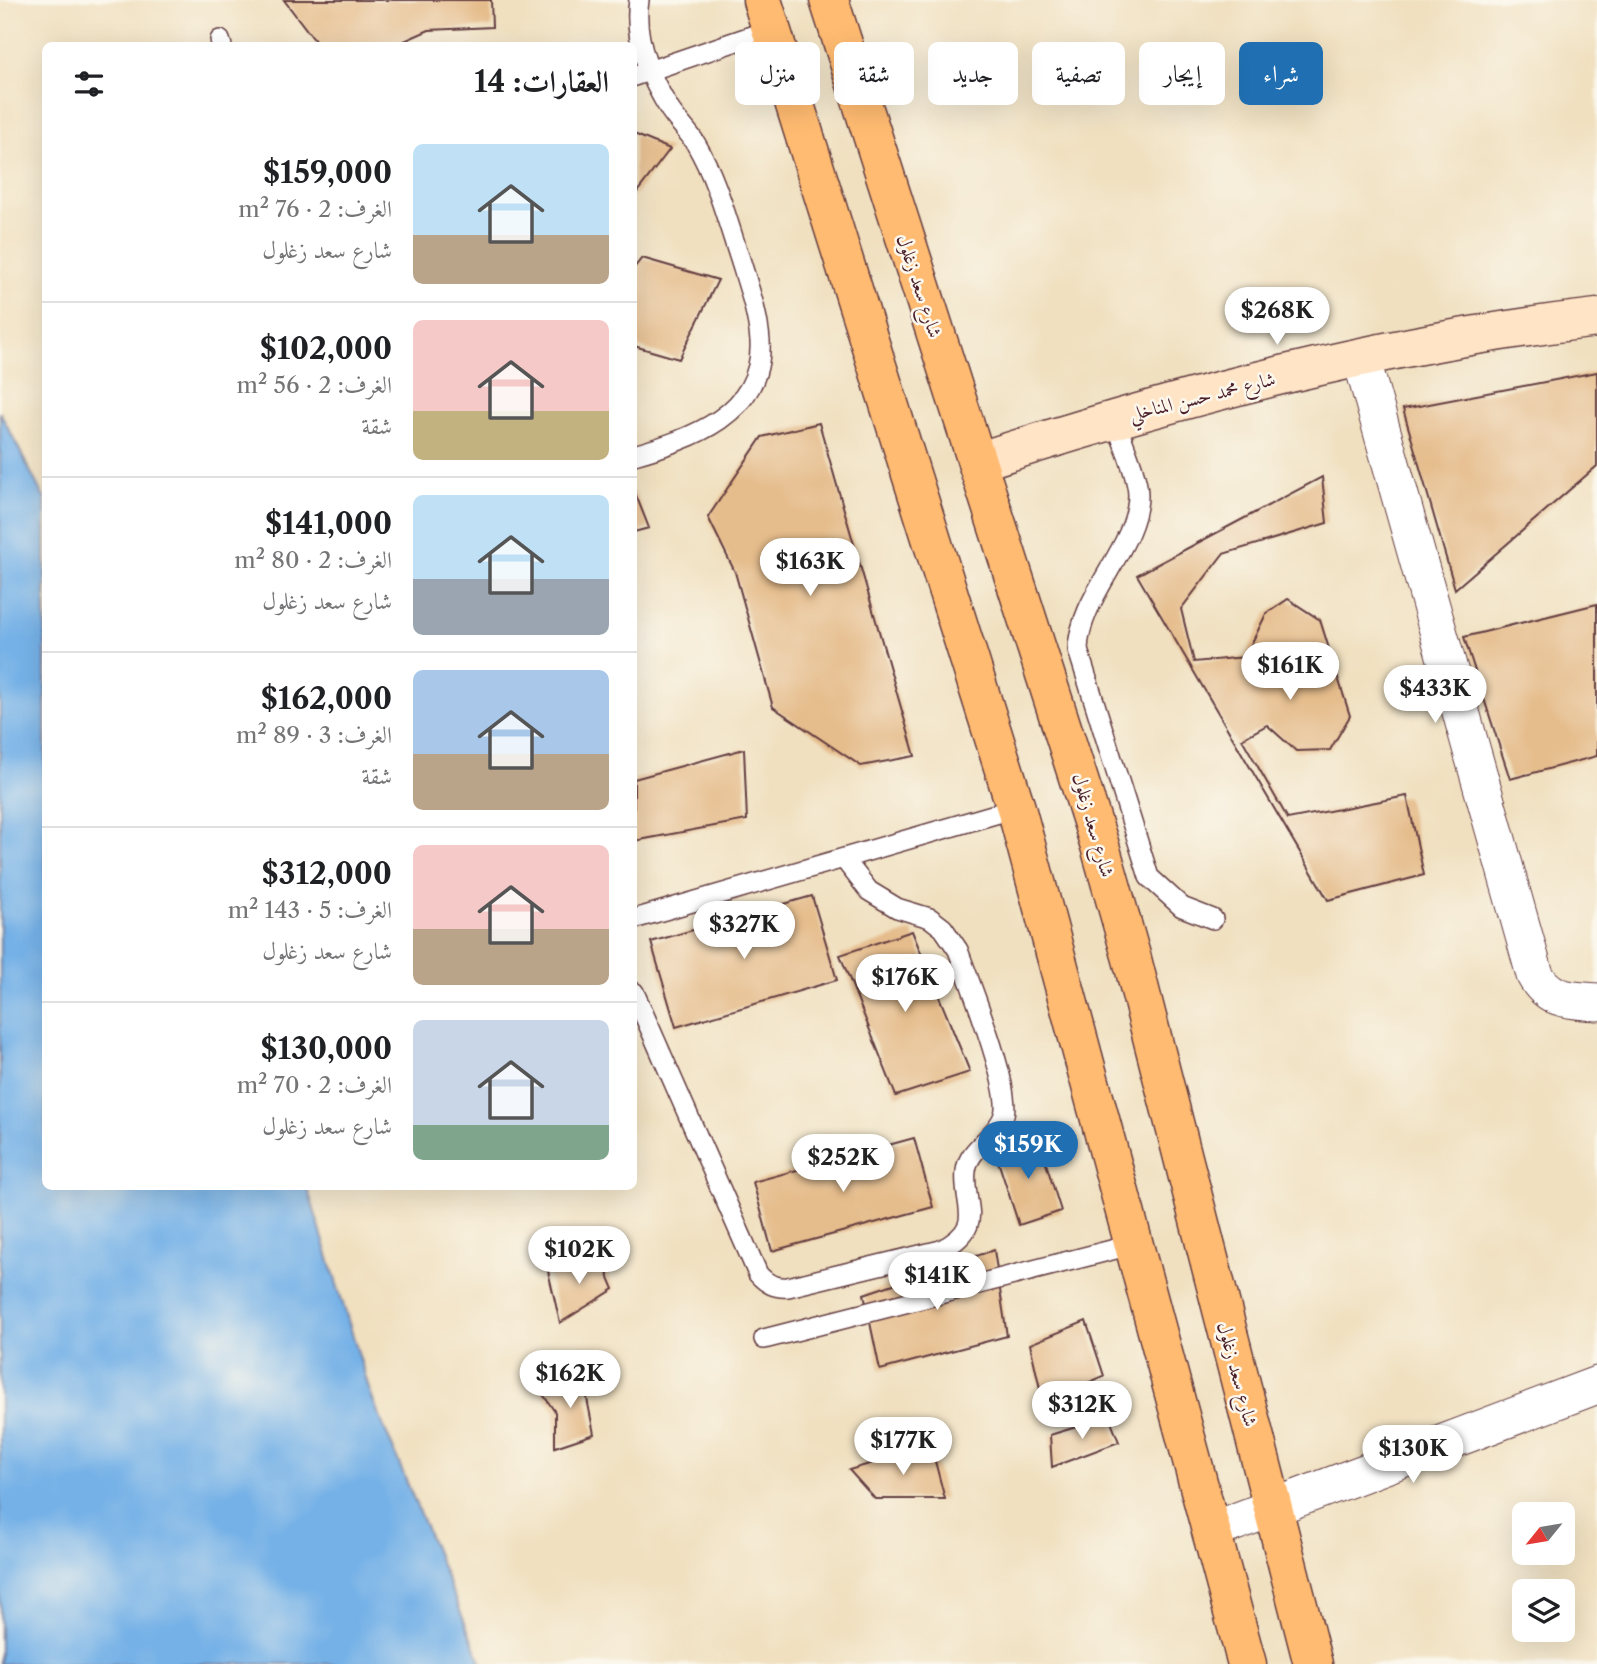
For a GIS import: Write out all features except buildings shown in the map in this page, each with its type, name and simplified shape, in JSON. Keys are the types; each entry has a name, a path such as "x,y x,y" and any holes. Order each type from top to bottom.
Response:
{"main road":[{"name":"شارع سعد زغلول","path":"829,0 1074,757 1132,959 1313,1664"},
{"path":"767,14 1016,808 1247,1664"}],"street":[{"name":"شارع محمد حسن المناخلي","path":"977,462 1114,418 1361,357 1597,318"},
{"path":"1361,357 1535,975 1542,988 1562,999 1597,1002"},
{"path":"1211,1531 1597,1385"}],"lane":[{"path":"637,454 672,444 712,427 740,404 756,376 760,343 753,303 715,179 695,143 642,73 639,0"},
{"path":"642,73 767,14"},
{"path":"1114,418 1138,494 1129,529 1081,626 1079,650 1149,877 1169,899 1213,919"},
{"path":"637,918 1016,808"},
{"path":"637,999 758,1274 764,1281 772,1286 788,1287 941,1250 951,1244 960,1237 971,1215 965,1172 977,1150 1002,1124 1006,1109 1005,1094 958,950 952,939 930,918 897,908 869,891 844,859"},
{"path":"764,1339 1135,1244"}],"water":[{"path":"0,412 42,494 42,1190 308,1190 372,1398 482,1664 0,1664"}]}
